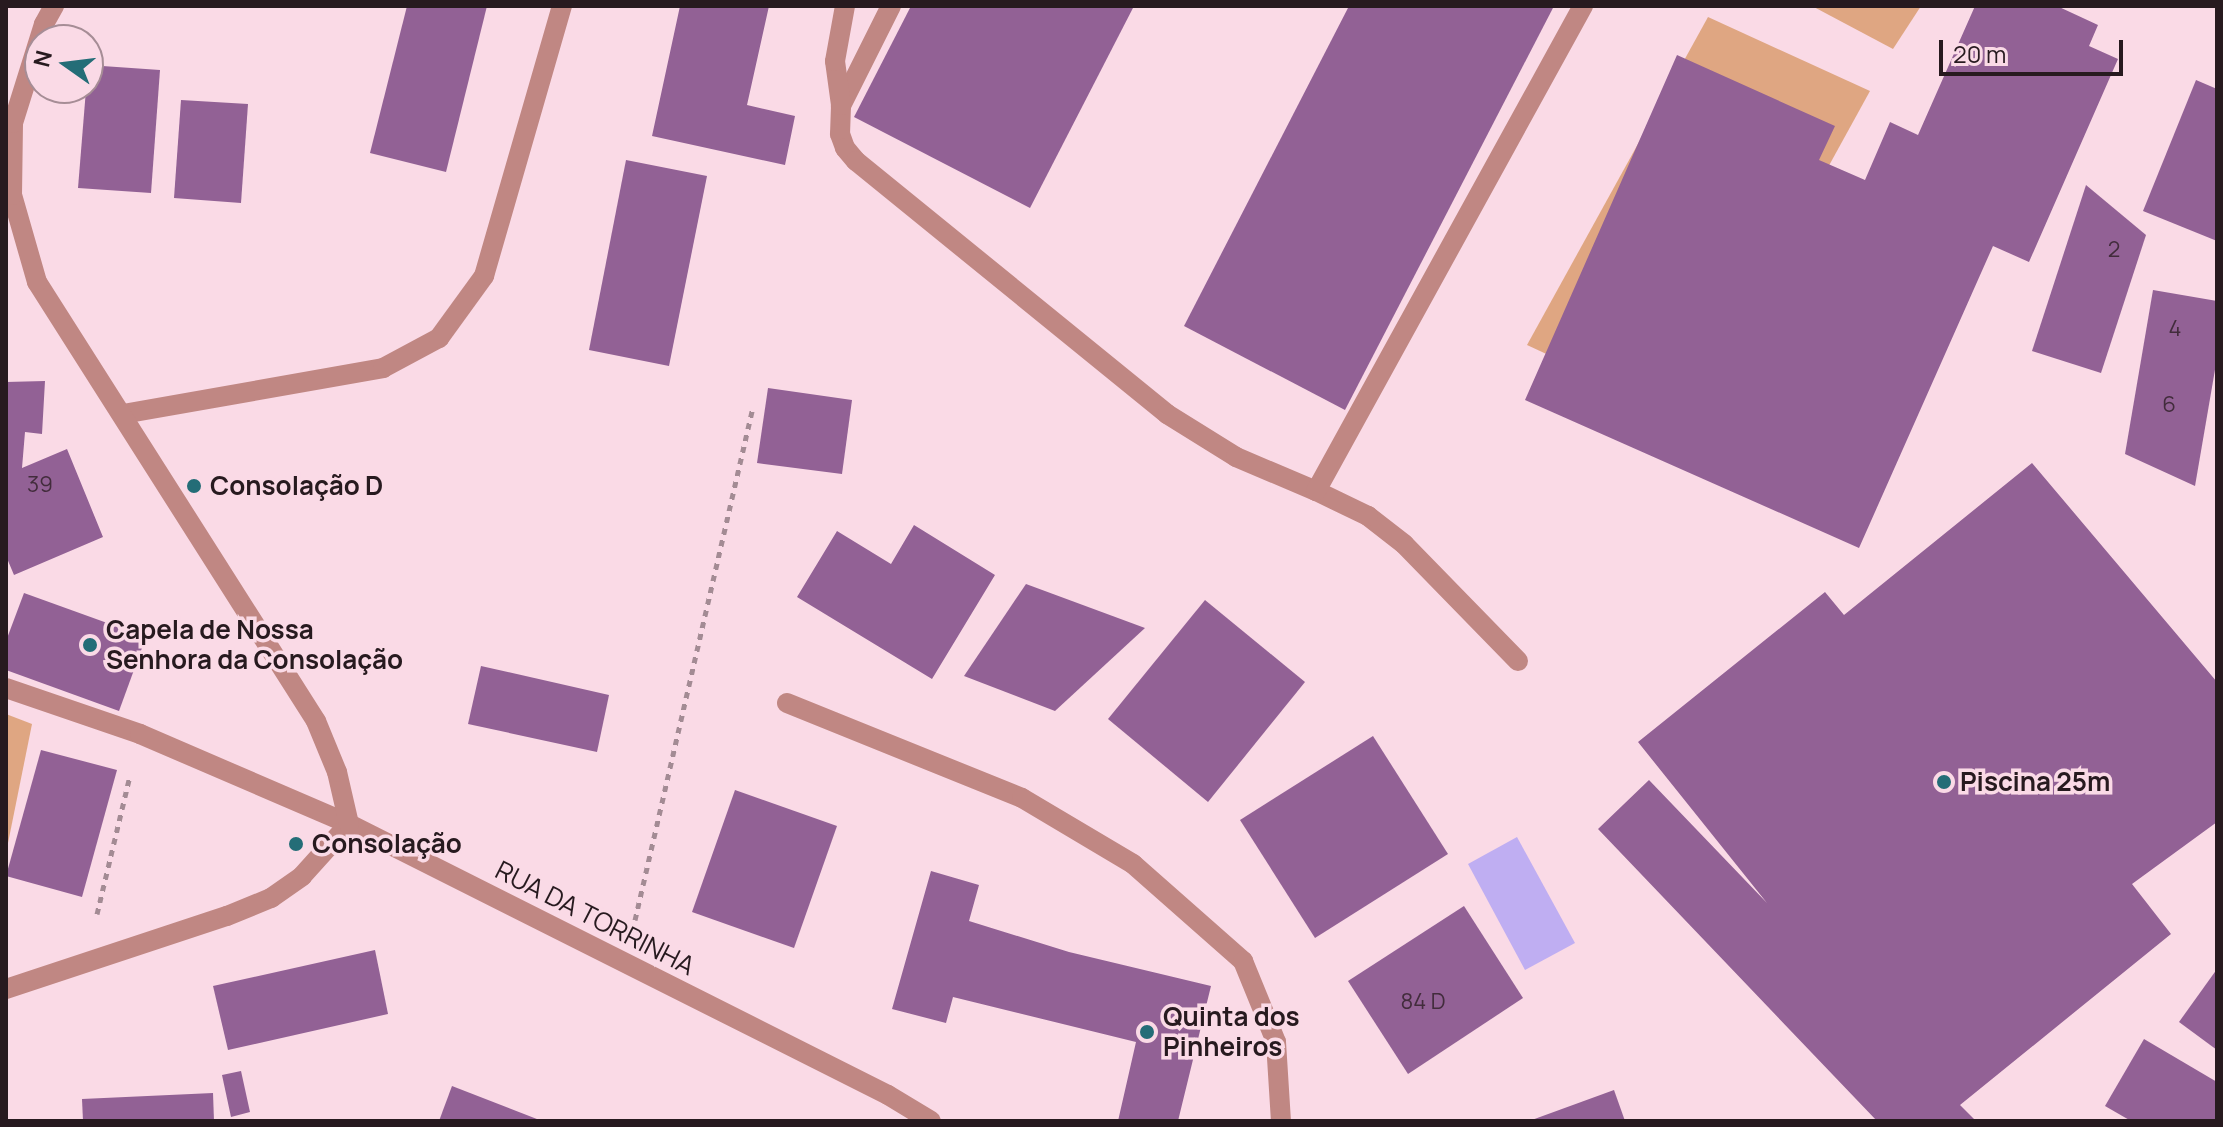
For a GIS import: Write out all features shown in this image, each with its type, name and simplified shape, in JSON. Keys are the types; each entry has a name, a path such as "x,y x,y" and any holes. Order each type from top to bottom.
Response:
{"street":[{"path":"6,989 85,965 271,898 302,876 349,824 337,772 316,721 37,282 12,195 13,123 44,24 54,6"},
{"path":"123,414 383,368 439,338 484,276 562,6"},
{"path":"845,6 835,61 841,106 840,134 845,148 856,161 1167,414 1236,457 1368,516 1404,544 1518,661"},
{"path":"841,106 891,6"},
{"path":"1316,491 1583,6"},
{"name":"RUA DA TORRINHA","path":"6,688 140,734 349,824 625,962 931,1121"},
{"path":"787,703 1022,798 1133,864 1243,961 1276,1042 1281,1121"}],"path":[{"path":"625,962 753,407"},
{"path":"85,965 140,734"}],"shaded area":[{"path":"1812,6 1921,6 1893,49"},
{"path":"1708,17 1870,91 1689,420 1527,345"},
{"path":"6,714 32,724 6,853"},
{"path":"1517,837 1575,943 1525,970 1468,864"}],"building":[{"path":"407,6 487,6 446,172 370,153"},
{"path":"680,6 769,6 747,105 795,116 785,165 652,136"},
{"path":"911,6 1134,6 1030,208 854,117"},
{"path":"1349,6 1554,6 1345,410 1184,326"},
{"path":"1975,6 2057,6 2098,25 2089,46 2118,59 2029,262 1993,246 1859,548 1525,400 1677,55 1835,126 1819,160 1865,180 1890,122 1918,135"},
{"path":"104,66 160,70 151,193 78,188 85,104 104,104"},
{"path":"2196,80 2217,89 2217,241 2143,211"},
{"path":"181,100 248,104 241,203 174,198"},
{"path":"626,160 707,176 669,366 589,350"},
{"path":"2086,185 2146,235 2101,373 2032,351"},
{"path":"2153,290 2217,301 2217,358 2195,486 2125,454"},
{"path":"45,381 42,434 25,432 22,468 67,449 103,537 14,575 6,556 6,382"},
{"path":"768,388 852,400 842,474 757,463"},
{"name":"Piscina 25m","path":"2032,463 2217,682 2217,822 2132,884 2171,934 1960,1105 1976,1121 1877,1121 1598,829 1649,780 1767,903 1638,742 1825,592 1844,615"},
{"path":"914,525 995,575 932,679 797,597 837,531 891,564"},
{"path":"1026,584 1145,628 1055,711 964,676"},
{"path":"24,593 146,637 119,711 6,670 6,641"},
{"path":"1205,600 1305,682 1208,802 1108,719"},
{"path":"481,666 609,695 597,752 468,724"},
{"path":"1373,736 1448,854 1315,938 1240,820"},
{"path":"41,750 117,770 82,897 6,876"},
{"path":"735,790 837,826 794,948 692,912"},
{"path":"931,871 979,885 969,921 1069,952 1211,986 1178,1121 1118,1121 1136,1042 953,997 946,1023 892,1009"},
{"path":"1464,906 1523,998 1408,1074 1348,981"},
{"path":"375,950 388,1014 228,1050 213,986"},
{"path":"2217,969 2217,1050 2179,1022"},
{"path":"2144,1039 2217,1082 2217,1121 2131,1121 2105,1106"},
{"path":"241,1071 250,1112 231,1117 222,1075"},
{"path":"452,1086 542,1121 439,1121"},
{"path":"1614,1090 1625,1121 1529,1121"},
{"path":"213,1093 214,1121 83,1121 82,1099"}],"place":[{"name":"Consolação D","path":"194,486"},
{"name":"Capela de Nossa Senhora da Consolação","path":"90,645"},
{"name":"Piscina 25m","path":"1944,782"},
{"name":"Consolação","path":"296,844"},
{"name":"Quinta dos Pinheiros","path":"1147,1032"}]}
